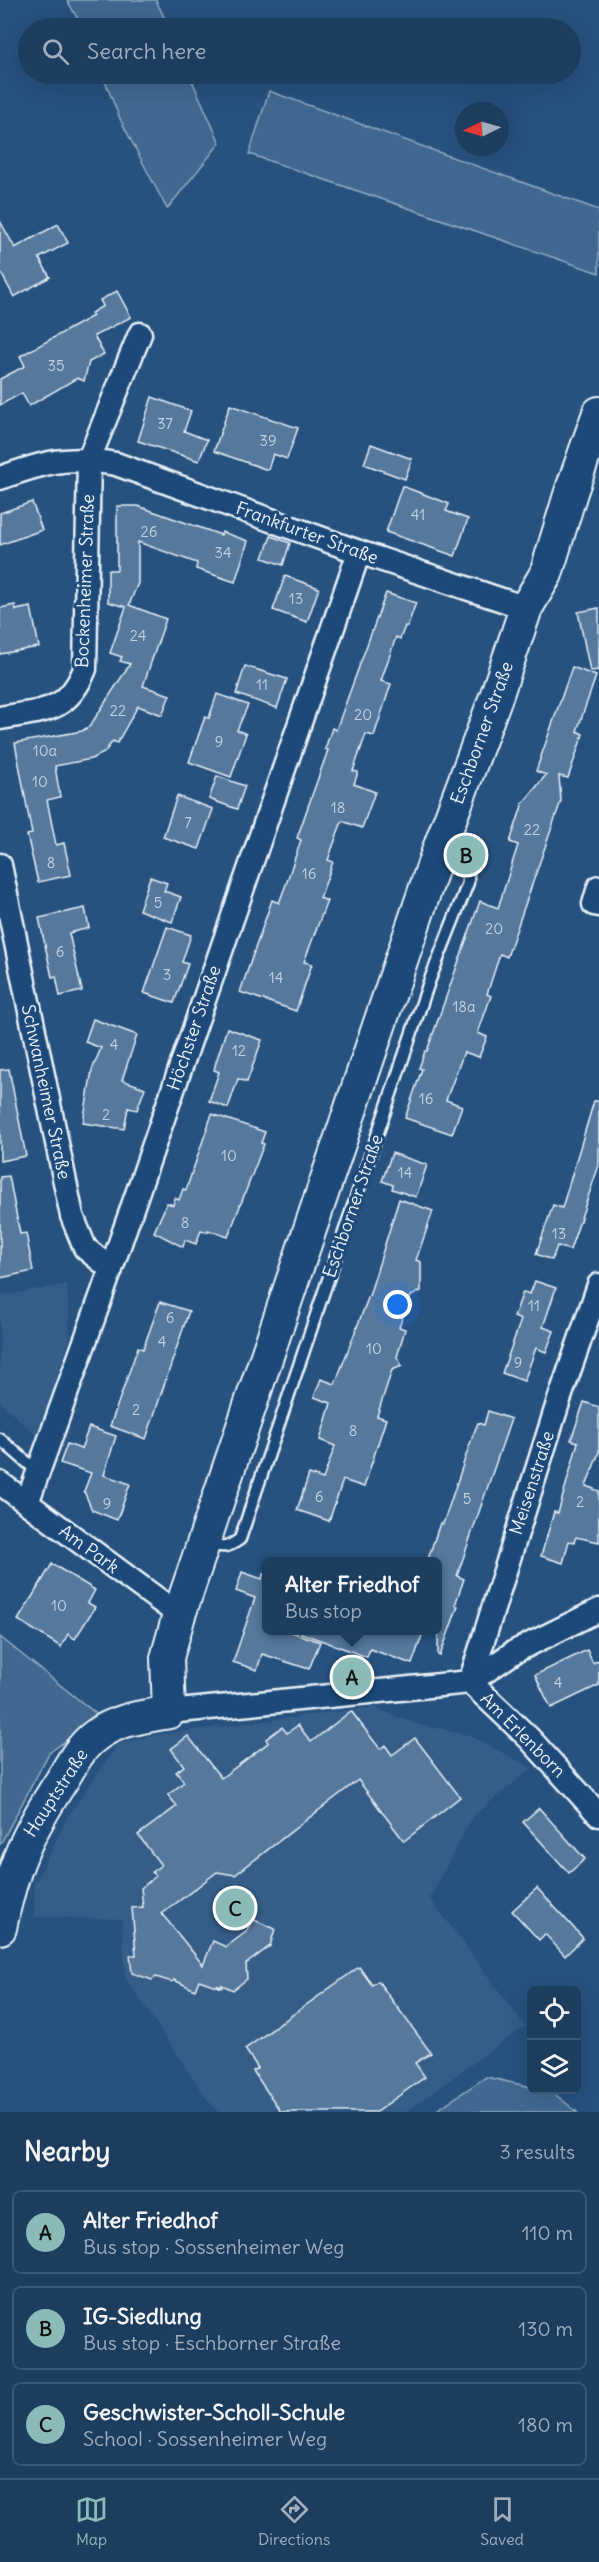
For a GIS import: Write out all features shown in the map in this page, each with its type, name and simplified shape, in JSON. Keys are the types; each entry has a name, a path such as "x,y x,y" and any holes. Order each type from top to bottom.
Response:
{"street":[{"path":"89,459 140,334"},
{"name":"Eschborner Straße","path":"169,1712 167,1658 179,1615 436,856 497,694 526,608 546,574 571,492 599,413"},
{"name":"Frankfurter Straße","path":"0,478 45,462 89,459 116,464 359,552 526,608"},
{"name":"Bockenheimer Straße","path":"0,718 53,708 68,699 78,687 85,669 89,459"},
{"name":"Höchster Straße","path":"27,1503 111,1269 359,552"},
{"name":"Schwanheimer Straße","path":"0,865 5,916 72,1216 86,1248 111,1269"},
{"path":"599,887 594,904 599,905"},
{"name":"Meisenstraße","path":"470,1682 554,1414 599,1285"},
{"name":"Am Park","path":"0,1483 179,1615"},
{"path":"169,1712 470,1682 514,1652 599,1610"},
{"name":"Am Erlenborn","path":"470,1682 529,1738 599,1815"},
{"name":"Hauptstraße","path":"0,1928 4,1883 24,1843 79,1752 94,1737 128,1719 169,1712"}],"lane":[{"path":"0,1439 37,1471"}],"shaded area":[{"path":"67,0 156,0 164,18 77,18"},
{"path":"106,84 193,84 220,143 167,209 121,121"},
{"path":"269,91 599,210 599,273 249,154"},
{"path":"67,1284 70,1338 38,1437 0,1402 0,1296"},
{"path":"0,1637 99,1716 49,1753 0,1845"},
{"path":"373,1707 413,1723 469,1735 532,1768 473,1816 430,1898 525,2026 405,2112 218,2112 206,2098 125,1977 122,1919 34,1917 34,1885 68,1816 118,1744 155,1735"},
{"path":"486,2077 527,2086 527,2094 554,2094 577,2112 434,2112"}],"building":[{"path":"0,221 15,248 58,224 68,243 39,258 50,277 14,297 0,271"},
{"path":"117,291 131,317 94,336 104,354 89,362 84,381 77,378 29,406 22,393 0,405 0,379 25,366 20,356 93,316 91,313 103,306 100,300"},
{"path":"152,397 191,411 184,431 207,440 199,461 138,441"},
{"path":"230,405 298,428 287,459 273,454 268,470 214,451"},
{"path":"371,444 412,459 405,479 364,464"},
{"path":"402,486 449,504 446,511 468,519 455,556 386,532"},
{"path":"32,502 42,530 0,545 0,513"},
{"path":"117,506 138,506 221,535 222,532 248,541 235,582 196,569 197,563 138,542 138,583 129,605 166,619 143,686 170,695 162,715 138,706 117,743 113,741 104,753 91,759 55,766 60,797 47,800 56,845 64,843 71,875 38,882 27,835 32,834 15,743 82,731 90,726 130,664 120,661 122,657 110,653 126,607 108,602 108,570 117,570"},
{"path":"271,536 290,543 283,565 263,558"},
{"path":"285,576 319,588 307,622 273,610"},
{"path":"386,593 416,603 400,639 396,637 381,681 391,684 374,736 366,734 353,771 358,772 354,784 375,792 362,828 342,821 328,860 333,862 320,898 327,901 304,962 312,964 296,1011 240,992 272,900 279,903 285,887 301,840 297,838 328,750 325,749 332,728 336,730"},
{"path":"15,605 16,610 31,607 39,647 0,654 0,608"},
{"path":"599,608 599,670 590,671 578,612"},
{"path":"245,666 287,679 277,708 236,694"},
{"path":"572,667 596,676 577,731 583,734 568,778 559,776 561,801 507,957 500,954 487,994 491,996 478,1033 487,1037 479,1057 464,1052 446,1100 462,1106 452,1134 405,1118 422,1069 419,1068 480,901 498,908 518,845 510,842 523,803 546,775 536,771"},
{"path":"217,694 248,705 237,730 246,734 231,777 189,762 205,717 209,718"},
{"path":"217,776 245,786 237,809 209,799"},
{"path":"177,796 213,809 199,849 163,837"},
{"path":"150,877 167,883 164,891 181,897 172,922 139,910"},
{"path":"85,908 89,928 69,933 82,991 60,996 56,976 52,977 39,918"},
{"path":"167,927 191,935 182,962 188,964 174,1003 144,993"},
{"path":"93,1019 137,1035 122,1080 145,1088 137,1110 128,1108 124,1129 83,1123 92,1070 101,1048 85,1042"},
{"path":"227,1028 262,1040 247,1082 238,1079 228,1108 209,1101 219,1072 214,1070"},
{"path":"9,1069 26,1156 0,1161 0,1070"},
{"path":"594,1101 599,1101 599,1165 570,1250 557,1246 552,1260 536,1254 553,1205 562,1208"},
{"path":"212,1114 265,1132 261,1143 264,1144 228,1237 201,1230 196,1244 185,1240 183,1247 154,1232 167,1203 173,1205 175,1198 179,1200 183,1189 186,1190"},
{"path":"392,1153 427,1165 416,1197 392,1189 393,1185 382,1181"},
{"path":"9,1176 20,1234 26,1233 33,1271 0,1278 0,1177"},
{"path":"399,1199 433,1211 416,1260 421,1262 421,1291 411,1296 399,1327 405,1329 397,1357 402,1366 392,1370 377,1416 386,1419 364,1487 343,1480 329,1521 297,1510 309,1474 323,1479 335,1446 320,1440 331,1403 314,1397 321,1379 335,1384 370,1293"},
{"path":"535,1281 556,1288 543,1327 554,1331 546,1352 536,1348 524,1381 502,1373 521,1320 514,1317 523,1292 530,1294"},
{"path":"160,1302 189,1311 146,1439 110,1426 138,1347 143,1349"},
{"path":"584,1402 599,1407 599,1452 586,1486 599,1491 599,1542 576,1537 574,1542 569,1541 563,1563 541,1556 554,1512 558,1513 575,1453 578,1442 571,1440"},
{"path":"488,1411 511,1419 457,1576 464,1579 455,1605 458,1606 440,1656 438,1655 438,1635 442,1635 442,1557 429,1557 440,1523 443,1524 478,1423 484,1425"},
{"path":"89,1427 116,1436 104,1475 130,1484 117,1520 92,1510 84,1491 91,1473 60,1463 67,1444 81,1449"},
{"path":"52,1564 95,1590 88,1603 95,1607 75,1639 68,1634 61,1647 18,1620"},
{"path":"242,1572 262,1579 262,1635 300,1635 320,1642 309,1669 262,1654 257,1670 233,1662 255,1598 236,1591"},
{"path":"306,1635 422,1635 412,1664 370,1649 367,1657"},
{"path":"587,1650 593,1663 599,1660 599,1685 551,1708 535,1675"},
{"path":"351,1711 380,1749 385,1745 392,1755 415,1738 460,1797 404,1841 358,1780 235,1875 217,1872 162,1914 203,1965 213,1941 226,1947 246,1932 252,1919 275,1929 270,1946 246,1964 247,1979 233,1990 199,1980 195,1990 174,1980 172,1982 156,1977 152,1980 132,1973 130,1955 136,1955 132,1908 143,1907 141,1888 156,1876 152,1872 161,1865 138,1835 177,1806 168,1795 184,1782 176,1772 184,1766 171,1749 188,1736 221,1778 268,1743 266,1739 282,1727 287,1733 298,1725 311,1742"},
{"path":"539,1808 585,1859 569,1873 523,1822"},
{"path":"537,1888 583,1938 565,1956 545,1934 539,1940 512,1911"},
{"path":"359,1967 372,1985 378,1981 431,2053 415,2063 425,2077 376,2112 281,2112 253,2071 258,2068 245,2049"}],"place":[{"name":"IG-Siedlung","path":"466,855"},
{"name":"Alter Friedhof","path":"352,1677"},
{"name":"Geschwister-Scholl-Schule","path":"235,1908"}]}
